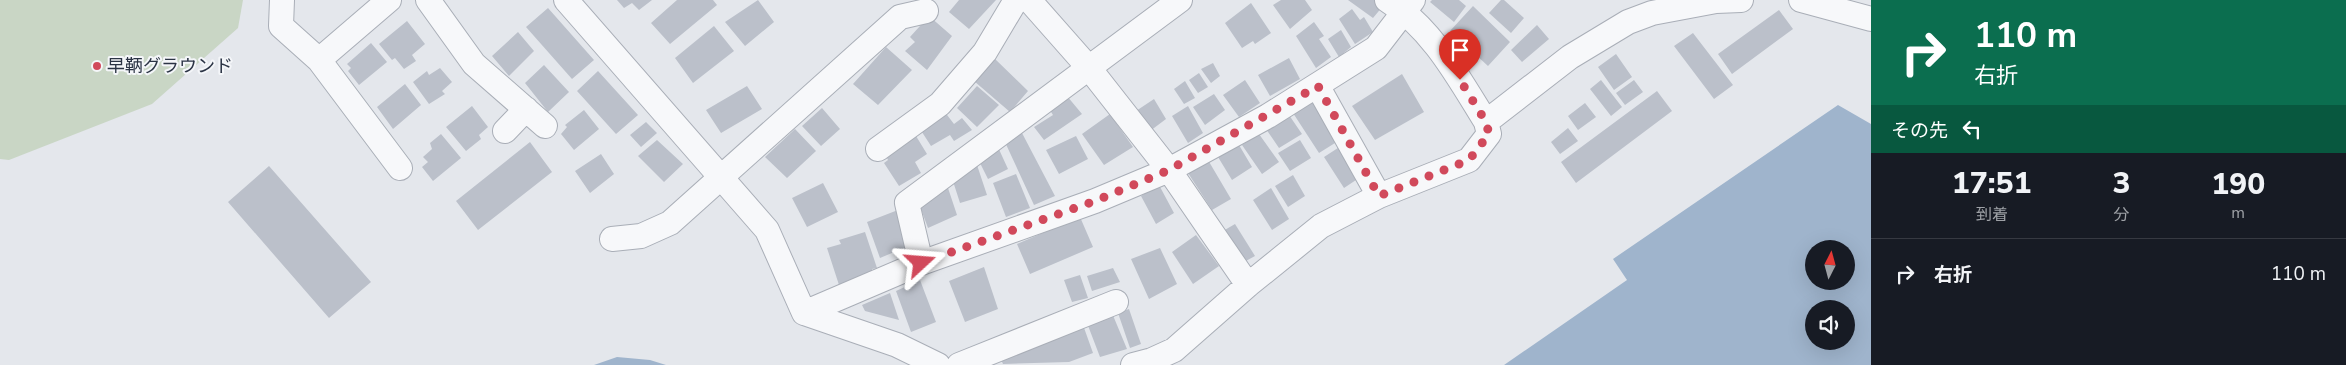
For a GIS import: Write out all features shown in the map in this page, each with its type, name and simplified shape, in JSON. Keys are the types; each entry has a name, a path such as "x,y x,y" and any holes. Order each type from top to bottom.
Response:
{"street":[{"path":"282,0 281,26 319,60 400,168"},
{"path":"319,60 389,0"},
{"path":"428,0 474,64 545,126"},
{"path":"566,0 767,230 804,312 897,345 938,365"},
{"path":"878,149 940,104 985,52 1016,0"},
{"path":"1029,0 1088,68 1169,170 1248,285"},
{"path":"921,263 907,203 1180,0"},
{"path":"1486,122 1570,57 1628,22 1652,13 1698,4 1741,0"},
{"path":"1801,0 1871,19"},
{"path":"804,312 921,263 1095,201 1169,170 1318,86 1376,48 1401,4 1442,53 1486,122 1489,134 1469,160 1379,196 1321,226 1248,285 1174,350 1146,363"},
{"path":"612,239 641,236 670,222 900,17 926,11"},
{"path":"1318,86 1379,196"},
{"path":"505,131 526,109"},
{"path":"958,365 1116,302"}],"green space":[{"name":"早鞆グラウンド","path":"0,0 243,0 238,28 152,104 9,160 0,159"}],"water":[{"path":"1838,105 1871,124 1871,365 1504,365 1627,280 1613,259"},
{"path":"617,357 650,360 666,365 594,365"}],"building":[{"path":"617,0 652,0 639,10 632,3 624,8"},
{"path":"677,0 713,0 717,5 670,44 651,23"},
{"path":"758,0 774,22 745,46 725,22"},
{"path":"959,0 996,0 969,29 949,12"},
{"path":"1281,0 1305,0 1312,10 1290,29 1273,5"},
{"path":"1348,0 1374,0 1383,6 1373,18"},
{"path":"1432,0 1459,0 1466,6 1454,22 1430,2"},
{"path":"1501,0 1504,0 1524,18 1511,33 1489,13"},
{"path":"1251,3 1271,33 1255,44 1253,41 1242,48 1225,23"},
{"path":"1473,6 1510,42 1488,66 1450,31"},
{"path":"548,8 594,60 572,79 526,27"},
{"path":"1352,9 1360,20 1364,17 1373,32 1355,44 1339,19"},
{"path":"1779,10 1793,29 1732,74 1718,54"},
{"path":"929,16 952,36 927,70 905,51 915,42 910,37"},
{"path":"407,21 425,44 412,55 416,61 404,69 395,58 392,60 379,44"},
{"path":"1314,22 1324,36 1319,39 1331,57 1316,68 1296,36"},
{"path":"1537,25 1549,39 1522,62 1511,50"},
{"path":"714,26 734,51 693,83 675,58"},
{"path":"1341,30 1351,47 1339,57 1328,39"},
{"path":"518,32 534,51 509,76 492,56"},
{"path":"1693,33 1733,85 1714,99 1674,46"},
{"path":"371,43 387,62 359,85 348,71 351,68 347,64"},
{"path":"886,47 912,70 878,105 853,84"},
{"path":"1616,54 1632,77 1614,90 1598,67"},
{"path":"993,57 1028,91 1010,112 974,81"},
{"path":"1289,58 1300,79 1270,96 1258,75"},
{"path":"1213,63 1220,76 1211,83 1201,69"},
{"path":"544,65 569,92 548,112 525,83"},
{"path":"440,68 452,82 442,91 445,94 429,104 413,82 427,71 429,75"},
{"path":"598,71 638,115 616,134 577,91"},
{"path":"1199,73 1208,87 1198,93 1189,80"},
{"path":"1402,74 1424,112 1375,140 1352,106"},
{"path":"1245,80 1260,103 1239,117 1223,95"},
{"path":"1601,80 1622,107 1611,116 1590,89"},
{"path":"1634,80 1643,92 1625,105 1616,93"},
{"path":"1185,81 1195,98 1184,104 1174,89"},
{"path":"405,84 421,105 393,129 377,107"},
{"path":"747,86 762,109 721,133 706,110"},
{"path":"977,86 999,105 977,127 957,108"},
{"path":"1657,91 1672,111 1576,183 1561,162"},
{"path":"1214,94 1225,110 1205,125 1193,107"},
{"path":"1067,96 1082,114 1044,140 1034,127 1053,115 1048,107"},
{"path":"1154,99 1166,119 1150,131 1136,111"},
{"path":"1315,101 1333,130 1330,133 1335,143 1319,153 1293,113"},
{"path":"1585,103 1596,117 1578,130 1568,116"},
{"path":"472,106 488,127 479,135 481,139 466,151 446,127"},
{"path":"1188,106 1203,133 1188,143 1172,116"},
{"path":"822,108 840,129 821,146 802,126"},
{"path":"584,110 599,129 574,150 561,134 567,127 565,125"},
{"path":"944,111 954,124 962,118 972,130 954,141 950,135 931,146 920,129"},
{"path":"1110,114 1133,147 1104,165 1082,134"},
{"path":"1289,115 1302,134 1279,148 1266,129"},
{"path":"646,122 657,133 641,147 630,135"},
{"path":"1568,128 1578,141 1560,154 1551,142"},
{"path":"795,129 816,151 787,178 765,157"},
{"path":"1022,133 1055,196 1034,205 1004,140"},
{"path":"441,134 461,158 433,181 422,167 428,162 423,157 432,149 430,143"},
{"path":"1259,134 1279,162 1262,174 1242,145"},
{"path":"916,136 927,154 915,162 921,173 899,186 884,163 888,160 886,156"},
{"path":"1076,136 1088,159 1059,174 1046,150"},
{"path":"657,140 683,164 664,182 638,156"},
{"path":"1300,140 1311,158 1290,171 1278,153"},
{"path":"530,142 552,172 478,230 456,201"},
{"path":"997,145 1008,169 988,179 977,157"},
{"path":"1239,145 1252,167 1232,180 1218,157"},
{"path":"1341,146 1359,178 1344,188 1324,157"},
{"path":"601,154 614,174 590,193 575,171"},
{"path":"1208,160 1231,199 1212,210 1188,173"},
{"path":"977,165 987,195 960,203 951,175"},
{"path":"269,166 371,282 329,318 228,202"},
{"path":"1016,174 1030,208 1006,217 993,183"},
{"path":"1293,175 1305,196 1288,207 1275,186"},
{"path":"823,183 838,212 807,227 792,198"},
{"path":"1159,185 1174,213 1156,224 1141,196"},
{"path":"948,188 957,215 928,228 918,201"},
{"path":"1271,188 1289,219 1272,230 1253,200"},
{"path":"898,210 911,245 880,258 867,222"},
{"path":"1080,217 1093,247 1030,274 1017,244"},
{"path":"1235,224 1255,256 1244,262 1223,231"},
{"path":"865,232 877,268 872,269 873,276 839,285 827,248 841,244 839,240"},
{"path":"1196,235 1219,266 1193,284 1172,252"},
{"path":"1160,248 1177,284 1149,299 1131,259"},
{"path":"984,267 998,309 965,322 949,281"},
{"path":"1113,268 1120,282 1092,291 1087,276"},
{"path":"1080,275 1088,298 1072,302 1064,280"},
{"path":"920,280 936,322 911,332 896,291"},
{"path":"890,293 899,320 865,311 862,305"},
{"path":"1129,309 1141,344 1130,348 1118,313"},
{"path":"1112,313 1127,349 1100,357 1087,323"},
{"path":"1083,325 1093,353 1069,362 1003,364 999,355"}],"place":[{"name":"早鞆グラウンド","path":"97,66"}],"route":[{"path":"921,263 1095,201 1169,170 1268,116 1318,86 1379,196 1469,160 1489,134 1486,122 1460,80"}]}
